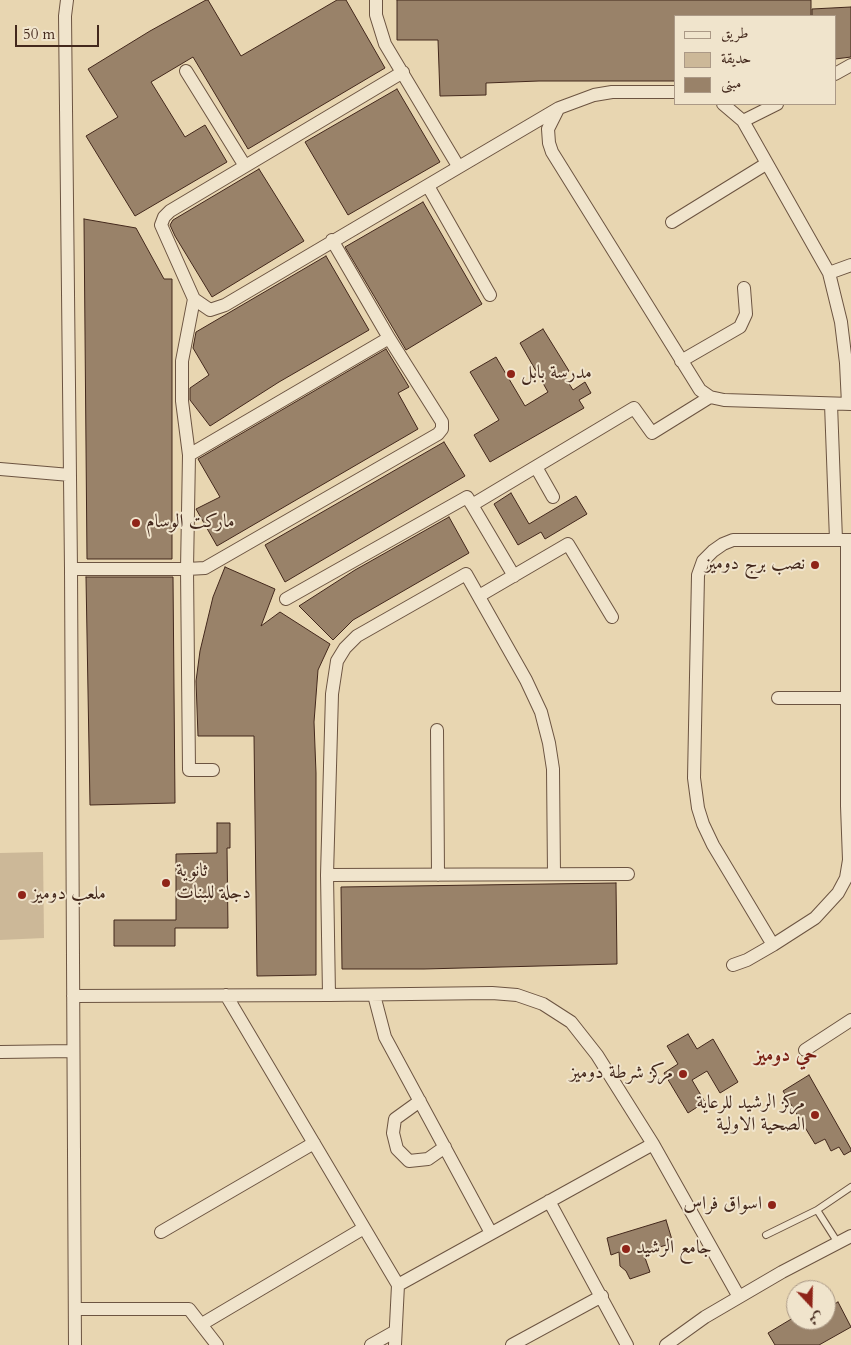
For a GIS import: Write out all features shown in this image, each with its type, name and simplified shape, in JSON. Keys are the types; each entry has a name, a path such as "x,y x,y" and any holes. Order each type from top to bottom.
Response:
{"street":[{"path":"67,0 65,16 71,569 75,1345"},
{"path":"376,0 376,15 386,44 458,166"},
{"path":"836,73 851,65"},
{"path":"186,72 244,166"},
{"path":"403,72 244,166 170,211 164,217 161,225 194,298 210,310 224,305 559,108 594,95 612,92 674,92"},
{"path":"559,108 548,129 549,144 552,152 700,390 710,397 724,400 849,404 841,322 829,273 743,121 724,105"},
{"path":"743,121 775,105"},
{"path":"672,222 766,164"},
{"path":"428,186 490,295"},
{"path":"71,569 205,568 442,430 442,422 389,338 332,240"},
{"path":"829,273 851,265"},
{"path":"681,361 740,327 746,314 744,288"},
{"path":"194,298 182,361 182,401 189,455 187,569 189,770 213,770"},
{"path":"189,455 389,338"},
{"path":"472,505 634,408 652,434 710,397"},
{"path":"732,966 773,945 814,918 838,893 846,878 849,860 845,540 832,404"},
{"path":"536,467 553,497"},
{"path":"0,469 70,475"},
{"path":"286,599 467,497 514,576"},
{"path":"773,945 713,845 698,808 694,778 698,575 703,561 713,551 722,544 733,540 845,540"},
{"path":"480,596 568,544 612,617"},
{"path":"329,995 327,875 332,694 337,661 345,648 357,636 466,574 526,680 541,712 549,742 553,769 554,874"},
{"path":"778,698 847,698"},
{"path":"437,730 438,875"},
{"path":"327,875 628,874"},
{"path":"73,996 492,993 528,998 543,1004 571,1022 588,1042 653,1144 739,1297"},
{"path":"374,994 385,1037 491,1233"},
{"path":"226,995 398,1285 394,1339 371,1345"},
{"path":"805,1050 851,1020"},
{"path":"0,1052 73,1051"},
{"path":"420,1102 395,1119 393,1133 397,1149 410,1161 428,1159 445,1147"},
{"path":"161,1232 314,1142"},
{"path":"398,1285 653,1144"},
{"path":"549,1201 627,1345"},
{"path":"202,1324 364,1228"},
{"path":"666,1345 704,1318 739,1297 851,1236"},
{"path":"512,1345 602,1296"},
{"path":"75,1309 189,1309 217,1345"}],"lane":[{"path":"766,1235 817,1210 851,1187"},
{"path":"817,1210 838,1243"}],"green space":[{"name":"ملعب دوميز","path":"43,852 44,938 0,940 0,853"}],"building":[{"path":"208,0 241,56 337,0 346,0 385,68 248,149 193,57 151,82 185,137 205,125 227,162 135,216 86,136 118,117 88,69 150,31"},
{"path":"397,0 811,0 811,15 674,15 674,81 486,83 486,95 440,96 438,40 397,40"},
{"path":"851,7 851,57 836,59 836,15 812,15 812,9"},
{"path":"397,89 440,162 348,215 305,142"},
{"path":"259,169 304,241 212,297 170,225 173,220"},
{"path":"423,202 482,304 406,350 345,247"},
{"path":"84,219 136,228 164,279 172,279 172,559 87,559"},
{"path":"326,256 369,330 279,382 210,426 190,400 190,388 209,375 193,348 196,332"},
{"path":"543,329 569,371 563,374 573,390 585,382 591,393 579,400 584,408 490,462 474,435 499,420 470,372 496,357 525,406 548,392 520,343"},
{"path":"386,349 409,387 398,393 418,429 217,546 196,509 220,497 198,459"},
{"path":"444,442 465,476 285,582 265,545"},
{"path":"511,493 529,524 576,496 587,514 545,539 541,532 518,545 494,504"},
{"path":"449,517 469,553 353,620 333,640 299,606 355,570"},
{"path":"225,567 275,589 261,626 280,612 330,644 318,670 314,722 316,773 316,975 257,976 254,736 198,736 196,681 200,651 213,597"},
{"path":"86,577 173,577 175,803 90,805"},
{"path":"217,823 230,823 230,848 227,848 228,928 175,928 175,946 114,946 114,920 176,920 176,854 217,853"},
{"path":"616,883 617,964 342,969 341,887"},
{"name":"مركز شرطة دوميز","path":"688,1034 697,1049 713,1039 738,1082 720,1093 707,1071 692,1080 705,1102 688,1113 664,1073 678,1064 667,1046"},
{"name":"مركز الرشيد للرعاية الصحية الاولية","path":"809,1075 851,1149 851,1151 844,1155 839,1147 831,1151 825,1139 815,1144 783,1091"},
{"name":"جامع الرشيد","path":"666,1220 673,1243 643,1252 650,1272 630,1279 626,1271 620,1266 619,1252 611,1255 607,1238"},
{"path":"838,1302 851,1327 819,1345 775,1345 768,1333 786,1322 786,1330 836,1330 836,1303"}],"place":[{"name":"مدرسة بابل","path":"511,374"},
{"name":"ماركت الوسام","path":"136,523"},
{"name":"نصب برج دوميز","path":"815,565"},
{"name":"ثانوية دجلة للبنات","path":"166,883"},
{"name":"ملعب دوميز","path":"22,895"},
{"name":"مركز شرطة دوميز","path":"683,1074"},
{"name":"مركز الرشيد للرعاية الصحية الاولية","path":"815,1115"},
{"name":"اسواق فراس","path":"772,1205"},
{"name":"جامع الرشيد","path":"626,1249"}],"district":[{"name":"حي دوميز","path":"786,1056"}]}
